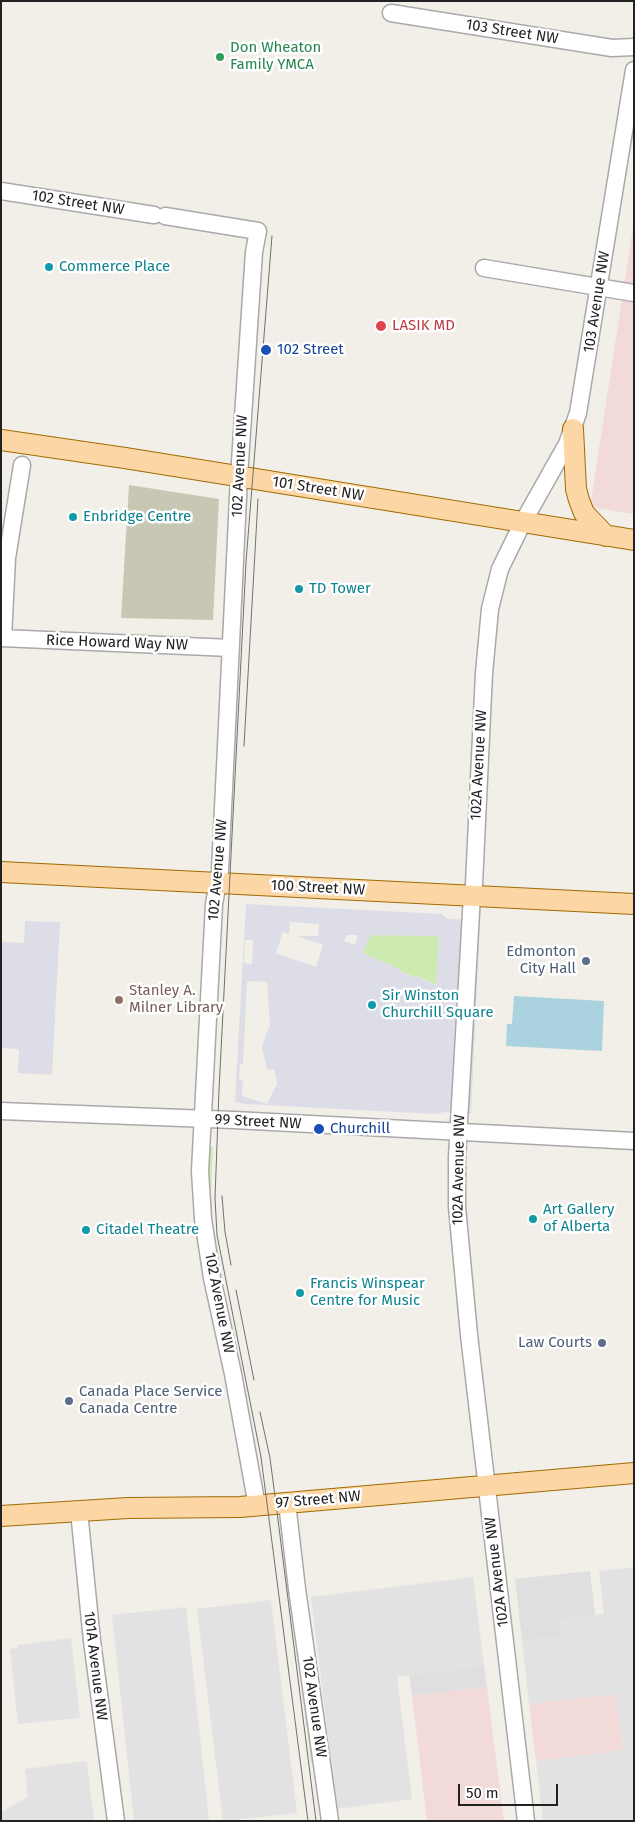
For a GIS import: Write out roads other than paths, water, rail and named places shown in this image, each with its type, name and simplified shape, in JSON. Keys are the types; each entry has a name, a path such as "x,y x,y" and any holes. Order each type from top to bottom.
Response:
{"main road":[{"path":"573,429 576,489 579,500 584,514 606,536"},
{"name":"101 Street NW","path":"1,440 239,476 634,540"},
{"name":"100 Street NW","path":"1,872 634,904"},
{"name":"97 Street NW","path":"1,1516 128,1508 257,1506 634,1473"}],"street":[{"name":"103 Street NW","path":"391,13 612,48 634,47"},
{"name":"103 Avenue NW","path":"523,522 567,444 582,398 634,70"},
{"name":"102 Street NW","path":"1,191 258,231"},
{"name":"102 Avenue NW","path":"257,1506 233,1374 212,1278 203,1219 200,1171 214,904 218,883 239,476 254,252 258,231"},
{"path":"484,268 634,293"},
{"name":"Rice Howard Way NW","path":"22,465 7,558 2,638 231,648"},
{"name":"102A Avenue NW","path":"523,522 500,569 489,618 484,673 474,884 456,1181 458,1228 486,1486 526,1821"},
{"name":"99 Street NW","path":"1,1111 634,1142"},
{"name":"102 Avenue NW","path":"287,1503 298,1598 330,1821"},
{"name":"101A Avenue NW","path":"79,1511 92,1641 116,1821"}],"water":[{"path":"514,996 604,1001 602,1051 506,1046 507,1024 512,1024"}],"tram line":[{"path":"272,236 246,562 215,1198 217,1235 261,1457 308,1821"},
{"path":"244,746 258,499"},
{"path":"222,1196 225,1232 231,1265"},
{"path":"236,1290 254,1380"},
{"path":"260,1412 270,1458 316,1821"}],"place":[{"name":"Don Wheaton Family YMCA","path":"220,57"},
{"name":"Commerce Place","path":"49,267"},
{"name":"LASIK MD","path":"381,326"},
{"name":"102 Street","path":"266,350"},
{"name":"Enbridge Centre","path":"73,517"},
{"name":"TD Tower","path":"299,589"},
{"name":"Edmonton City Hall","path":"586,961"},
{"name":"Stanley A. Milner Library","path":"119,1000"},
{"name":"Sir Winston Churchill Square","path":"372,1005"},
{"name":"Churchill","path":"319,1129"},
{"name":"Art Gallery of Alberta","path":"533,1219"},
{"name":"Citadel Theatre","path":"86,1230"},
{"name":"Francis Winspear Centre for Music","path":"300,1293"},
{"name":"Law Courts","path":"602,1343"},
{"name":"Canada Place Service Canada Centre","path":"69,1401"}]}
